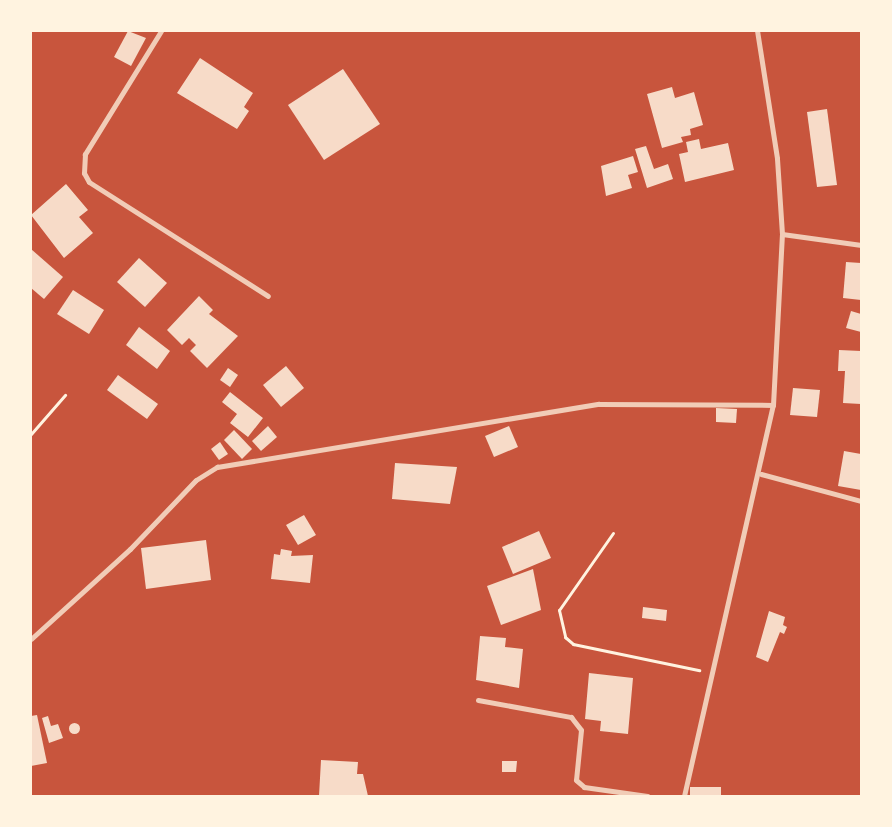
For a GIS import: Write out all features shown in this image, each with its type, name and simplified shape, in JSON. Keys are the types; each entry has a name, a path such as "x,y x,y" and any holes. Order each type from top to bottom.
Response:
{"street":[{"path":"161,31 84,154 84,173 89,182 268,296"},
{"path":"684,796 761,474 773,405 782,234 777,158 757,31"},
{"path":"782,234 861,245"},
{"path":"31,639 130,549 196,480 217,466 599,404 773,405"},
{"path":"761,474 861,501"},
{"path":"478,700 571,717 580,730 576,780 584,787 646,796"}],"path":[{"path":"31,434 65,395"},
{"path":"613,534 559,610 565,637 573,644 714,673"}],"building":[{"path":"128,31 146,38 131,66 114,57"},
{"path":"200,58 253,93 244,107 249,111 237,129 177,93"},
{"path":"343,69 380,124 324,160 288,105"},
{"path":"672,87 675,98 694,92 703,125 690,129 691,135 681,137 683,142 662,148 647,94"},
{"path":"827,109 837,185 817,187 807,112"},
{"path":"699,139 701,149 728,143 734,170 685,182 679,154 688,152 686,142"},
{"path":"646,146 654,169 668,164 673,179 647,188 635,149"},
{"path":"633,156 638,172 628,175 632,188 606,196 601,166"},
{"path":"66,184 88,210 79,217 93,233 64,258 31,215"},
{"path":"31,249 63,277 44,299 31,288"},
{"path":"139,258 167,283 145,307 117,282"},
{"path":"846,262 861,263 861,300 843,298"},
{"path":"73,290 104,310 89,334 57,314"},
{"path":"199,296 213,310 209,314 238,336 207,368 190,351 196,345 189,338 182,345 167,330"},
{"path":"851,311 861,314 861,332 846,328"},
{"path":"139,327 170,351 157,369 126,345"},
{"path":"839,350 861,351 861,404 843,403 845,371 838,371"},
{"path":"286,366 304,388 281,407 263,385"},
{"path":"228,368 238,375 230,387 220,380"},
{"path":"118,375 158,404 147,419 107,390"},
{"path":"793,388 820,390 817,417 790,415"},
{"path":"230,392 263,418 248,437 230,423 237,414 222,402"},
{"path":"716,408 737,409 736,423 716,422"},
{"path":"268,426 277,437 261,451 252,441"},
{"path":"509,426 518,447 494,457 485,436"},
{"path":"234,430 252,449 242,459 224,440"},
{"path":"220,442 228,454 219,460 211,449"},
{"path":"844,451 861,454 861,490 838,486"},
{"path":"395,463 457,467 450,504 392,499"},
{"path":"304,515 316,535 298,545 286,525"},
{"path":"539,531 551,558 513,574 502,547"},
{"path":"206,540 211,580 146,589 141,548"},
{"path":"281,549 292,551 291,556 313,555 310,583 271,579 274,554 280,555"},
{"path":"533,569 541,610 501,625 487,586"},
{"path":"643,607 667,610 666,621 642,618"},
{"path":"769,611 785,617 783,625 787,627 784,634 780,632 768,662 756,657"},
{"path":"480,636 506,638 505,647 523,649 519,688 476,680"},
{"path":"589,673 633,678 628,734 600,731 601,721 585,719"},
{"path":"37,715 47,763 31,766 31,716"},
{"path":"48,716 51,726 58,724 63,738 49,743 42,718"},
{"path":"74,722 80,728 74,734 68,728"},
{"path":"321,760 358,762 357,774 363,774 368,796 319,796"},
{"path":"502,761 517,761 516,772 502,772"},
{"path":"690,787 721,787 721,796 690,796"}]}
